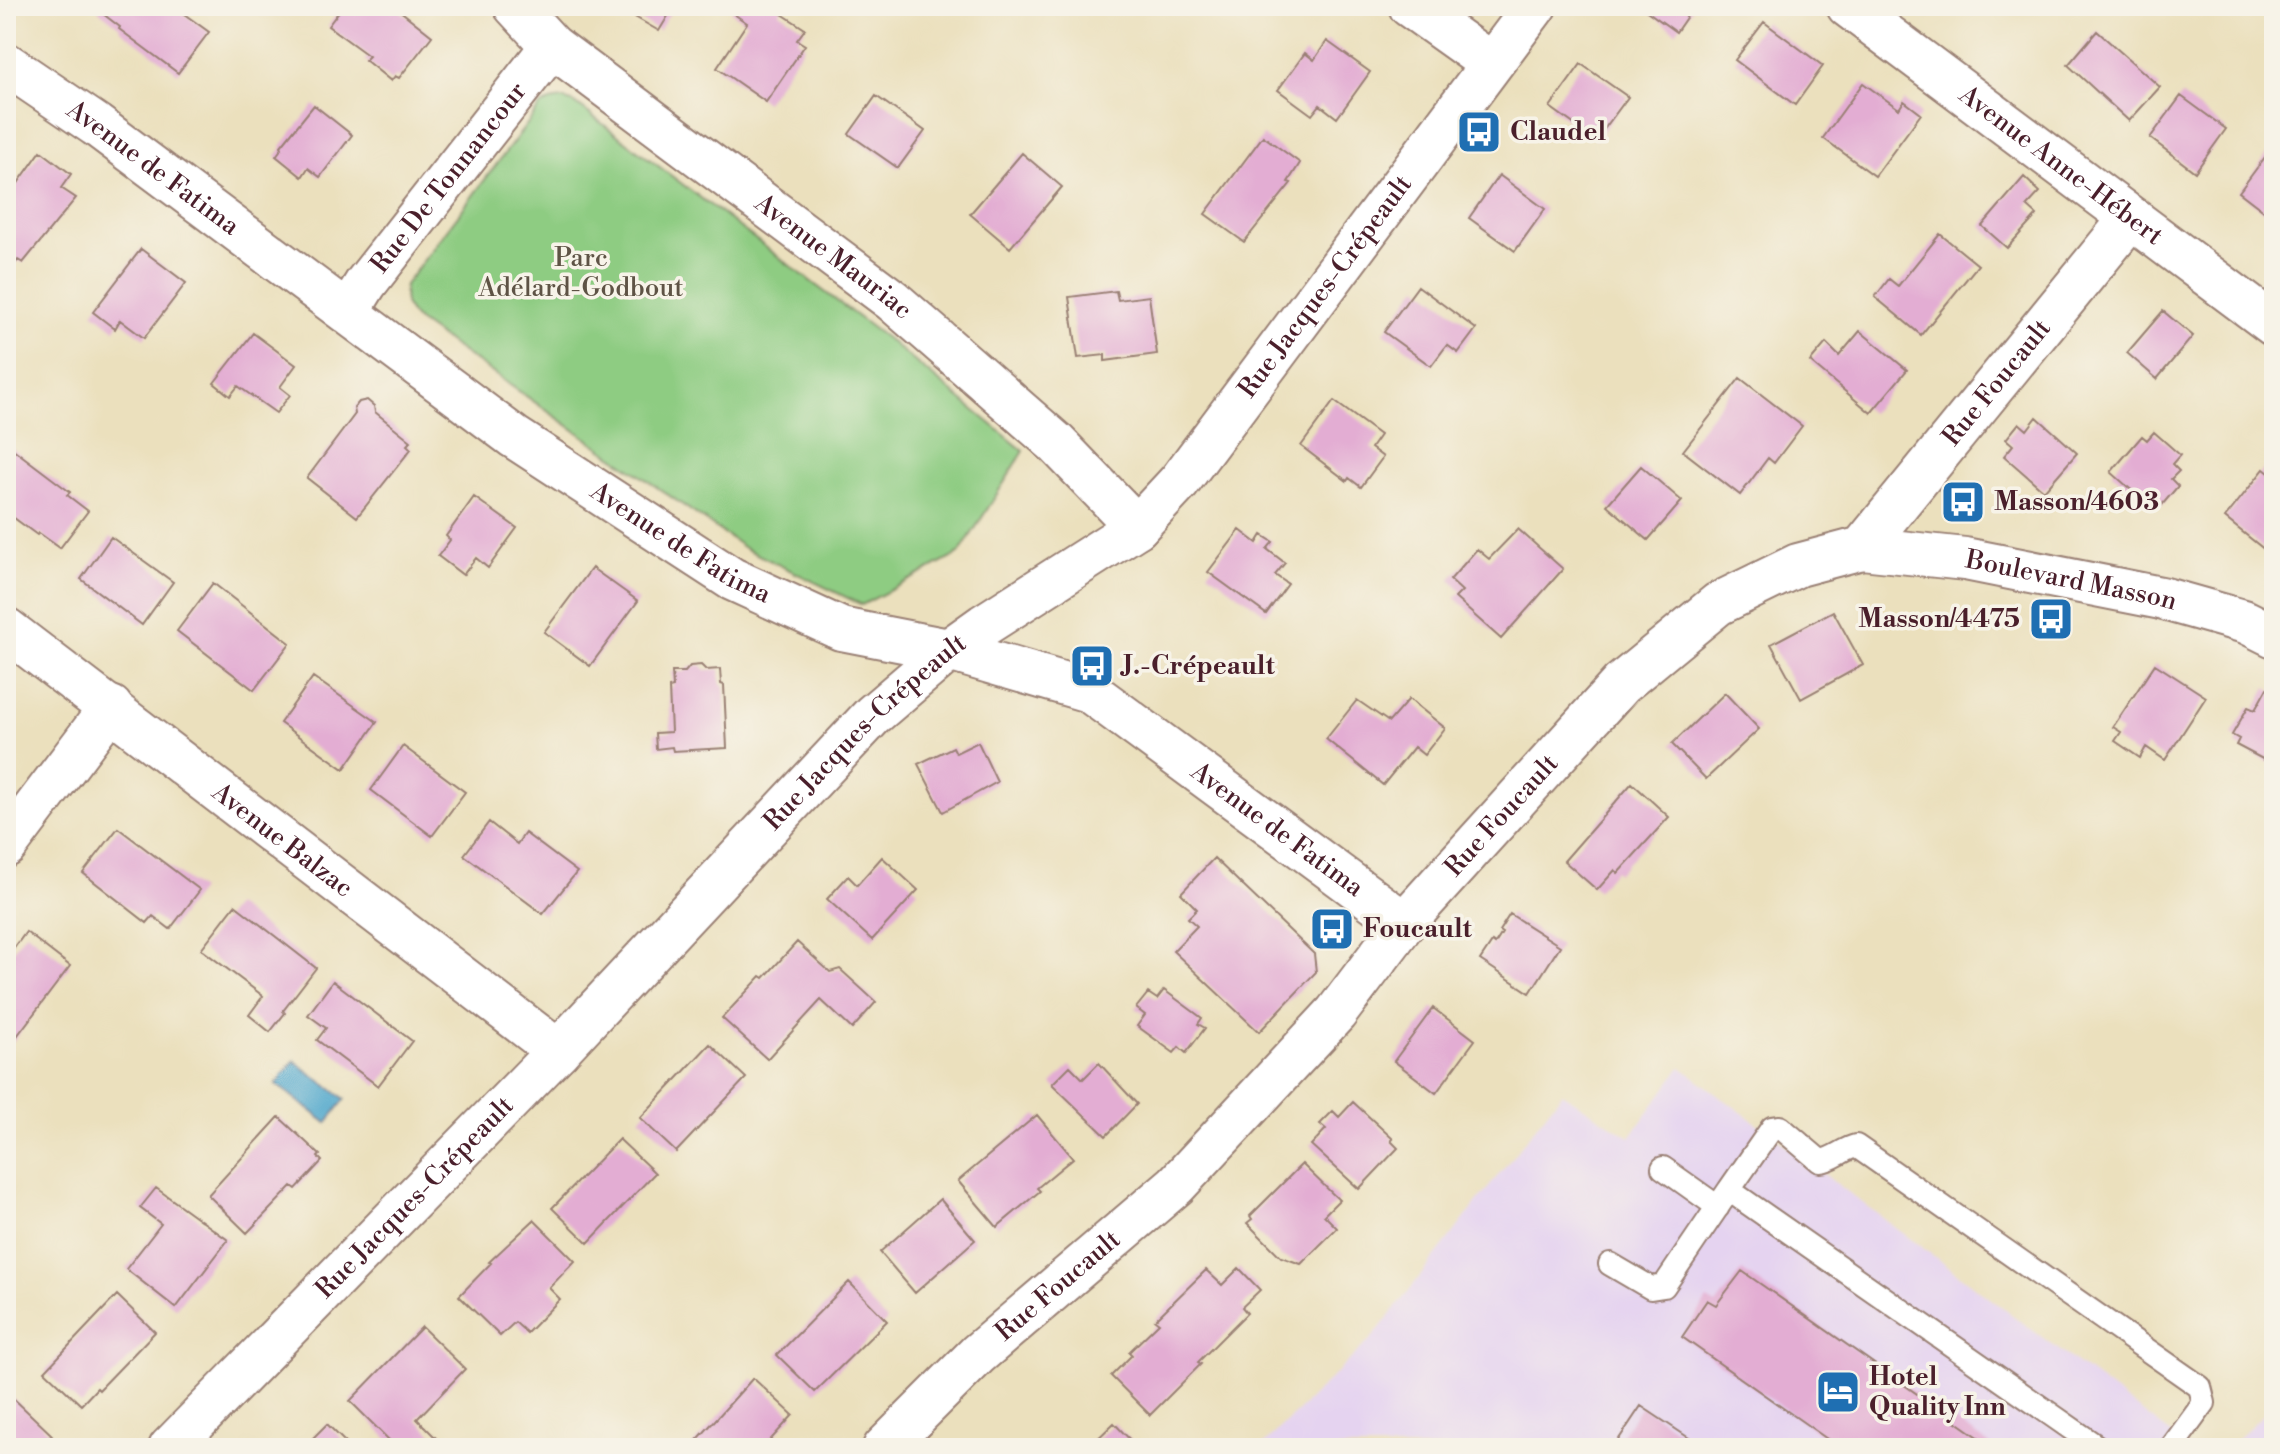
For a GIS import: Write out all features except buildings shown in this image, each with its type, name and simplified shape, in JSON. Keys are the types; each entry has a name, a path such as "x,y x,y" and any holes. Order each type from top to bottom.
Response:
{"street":[{"name":"Avenue Mauriac","path":"515,6 552,46 892,300 1056,443 1137,527"},
{"path":"1410,6 1490,63"},
{"name":"Rue Jacques-Crépeault","path":"170,1448 558,1051 873,715 949,650 984,625 1137,527 1179,482 1535,6"},
{"name":"Avenue Anne-Hébert","path":"1848,6 2274,325"},
{"name":"Rue De Tonnancour","path":"348,312 366,283 552,46"},
{"name":"Avenue de Fatima","path":"6,64 96,125 514,437 732,579 841,629 949,650 1089,691 1404,923"},
{"name":"Rue Foucault","path":"884,1448 978,1354 1176,1185 1336,1013 1404,923 1621,684 1718,604 1798,565 1862,548 2131,218"},
{"name":"Boulevard Masson","path":"1862,548 1965,559 2161,598 2246,622 2274,636"},
{"name":"Avenue Balzac","path":"6,629 558,1051"},
{"path":"6,846 111,707"}],"lane":[{"path":"1610,1264 1651,1288 1664,1286 1772,1128 1780,1127 1820,1161 1856,1146 2200,1387 2204,1403 2171,1448"},
{"path":"1663,1168 1724,1198 2099,1448"}],"shaded area":[{"path":"1681,1067 2190,1448 1260,1448 1373,1337 1562,1093 1630,1137"},
{"path":"2274,1405 2274,1448 2227,1448"}],"green space":[{"name":"Parc Adélard-Godbout","path":"562,99 575,103 887,339 1024,451 959,554 862,605 746,549 411,315 405,304 405,285 540,107"}],"water":[{"path":"294,1061 345,1099 327,1123 276,1084"}],"place":[{"name":"Claudel","path":"1479,132"},
{"name":"Masson/4603","path":"1963,502"},
{"name":"Masson/4475","path":"2051,619"},
{"name":"J.-Crépeault","path":"1092,666"},
{"name":"Foucault","path":"1332,929"},
{"name":"Hotel Quality Inn","path":"1838,1392"}]}
